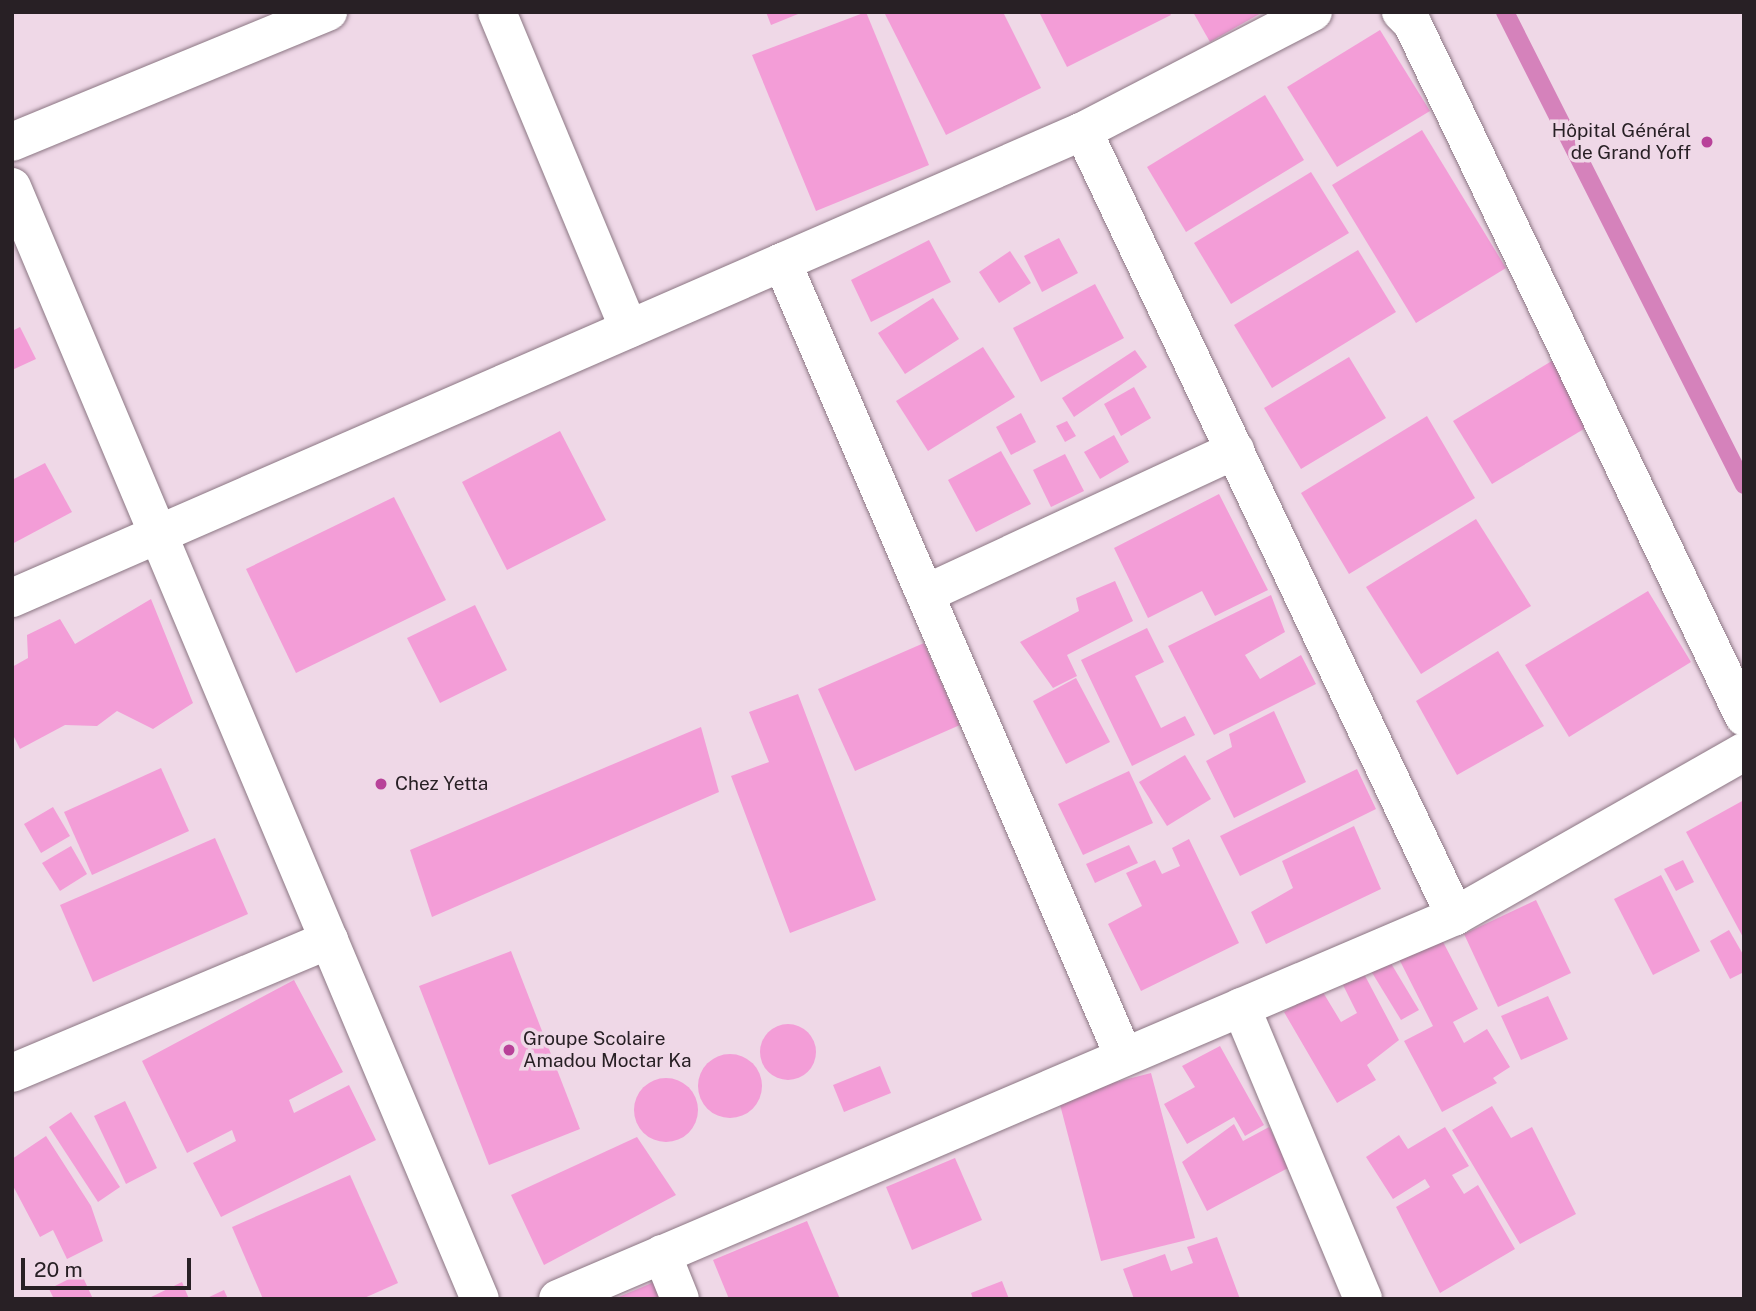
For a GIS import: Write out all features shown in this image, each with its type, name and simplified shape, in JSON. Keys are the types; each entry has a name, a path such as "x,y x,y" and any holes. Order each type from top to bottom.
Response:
{"street":[{"path":"12,142 328,12"},
{"path":"497,12 629,329"},
{"path":"12,598 1083,131 1313,12"},
{"path":"1401,12 1744,716"},
{"path":"1083,131 1455,916"},
{"path":"12,187 480,1299"},
{"path":"782,262 1124,1057"},
{"path":"925,594 1235,450"},
{"path":"558,1299 1455,916 1744,752"},
{"path":"12,1073 329,940"},
{"path":"1241,1007 1363,1299"},
{"path":"662,1254 680,1299"}],"building":[{"path":"766,12 803,12 771,25"},
{"path":"866,12 929,165 816,211 752,55"},
{"path":"1003,12 1041,88 946,135 885,14"},
{"path":"1039,12 1169,12 1171,15 1067,67"},
{"path":"1193,12 1263,12 1210,42"},
{"path":"1380,30 1430,111 1337,167 1287,87"},
{"path":"1265,95 1304,160 1186,232 1147,167"},
{"path":"1422,130 1506,268 1416,323 1332,185"},
{"path":"1311,172 1349,233 1231,304 1194,243"},
{"path":"1059,238 1078,273 1042,292 1024,256"},
{"path":"929,240 951,282 871,322 851,280"},
{"path":"1358,250 1396,312 1272,388 1234,325"},
{"path":"1010,251 1031,283 999,303 979,272"},
{"path":"1095,284 1124,338 1041,382 1013,328"},
{"path":"933,298 959,339 905,374 878,333"},
{"path":"20,327 36,359 12,370 12,331"},
{"path":"983,347 1015,397 928,451 896,401"},
{"path":"1135,350 1147,367 1074,417 1062,398"},
{"path":"1560,356 1599,420 1492,484 1453,421"},
{"path":"1349,357 1386,418 1301,469 1264,408"},
{"path":"1134,387 1151,418 1121,436 1104,404"},
{"path":"1021,413 1036,442 1011,455 996,427"},
{"path":"1427,416 1475,498 1349,574 1301,493"},
{"path":"1067,421 1076,436 1065,442 1056,426"},
{"path":"560,431 606,520 507,570 462,482"},
{"path":"1114,435 1129,462 1100,479 1084,452"},
{"path":"1001,451 1031,504 976,532 948,480"},
{"path":"1065,454 1084,491 1051,507 1033,470"},
{"path":"45,463 72,512 12,544 12,480"},
{"path":"1219,494 1268,590 1215,616 1202,591 1148,618 1114,548"},
{"path":"394,497 446,600 296,673 246,569"},
{"path":"1476,519 1531,606 1421,674 1366,587"},
{"path":"1115,581 1133,621 1067,655 1077,676 1053,688 1020,642 1079,611 1076,598"},
{"path":"1648,591 1691,662 1569,737 1525,665"},
{"path":"1271,595 1285,632 1245,655 1260,679 1301,655 1316,684 1214,735 1168,646"},
{"path":"151,599 193,703 153,729 117,711 97,726 65,725 20,749 12,733 12,667 28,658 27,635 60,619 75,644"},
{"path":"475,605 507,670 440,703 407,638"},
{"path":"1147,628 1164,662 1135,676 1161,728 1185,716 1195,735 1132,766 1081,660"},
{"path":"924,643 960,725 855,771 818,689"},
{"path":"1498,651 1544,726 1457,775 1416,701"},
{"path":"1076,678 1110,742 1066,764 1033,701"},
{"path":"798,694 876,900 790,933 731,776 769,762 749,712"},
{"path":"1274,711 1306,782 1234,818 1206,761 1232,747 1229,734"},
{"path":"701,727 719,792 432,917 410,850"},
{"path":"1185,755 1211,799 1167,826 1139,782"},
{"path":"161,768 189,831 92,875 64,812"},
{"path":"1357,769 1376,809 1240,876 1220,836"},
{"path":"1129,771 1153,823 1083,855 1058,804"},
{"path":"1744,800 1744,939 1686,832"},
{"path":"53,807 70,836 41,853 24,824"},
{"path":"1354,826 1381,889 1266,944 1251,912 1293,888 1282,861"},
{"path":"215,838 248,914 93,982 60,905"},
{"path":"1189,839 1239,943 1141,991 1108,924 1142,906 1126,873 1155,860 1162,874 1180,866 1172,848"},
{"path":"1129,845 1138,863 1095,883 1086,864"},
{"path":"71,846 87,874 60,891 42,863"},
{"path":"1683,860 1694,882 1676,891 1664,869"},
{"path":"1661,875 1700,951 1653,975 1614,899"},
{"path":"1536,900 1571,973 1498,1007 1464,934"},
{"path":"1729,930 1744,956 1744,972 1730,979 1710,941"},
{"path":"1441,938 1478,1009 1453,1022 1464,1043 1487,1029 1510,1067 1493,1078 1497,1083 1442,1112 1404,1041 1433,1026 1399,959"},
{"path":"511,951 580,1129 489,1165 419,986"},
{"path":"1389,960 1419,1010 1401,1020 1371,971"},
{"path":"1363,972 1399,1040 1367,1065 1376,1080 1337,1103 1284,1012 1321,989 1341,1022 1357,1013 1342,983"},
{"path":"294,980 343,1072 289,1100 294,1113 349,1085 376,1140 221,1217 193,1163 236,1141 232,1130 187,1153 142,1061"},
{"path":"1548,996 1568,1039 1521,1060 1501,1016"},
{"path":"782,1024 794,1024 808,1032 816,1046 814,1063 808,1072 794,1080 782,1080 765,1068 760,1058 760,1046 772,1029"},
{"path":"1220,1046 1264,1125 1245,1136 1234,1117 1187,1144 1164,1104 1195,1087 1182,1066"},
{"path":"724,1054 736,1054 753,1063 760,1074 760,1098 753,1109 736,1118 724,1118 712,1113 703,1104 698,1092 698,1080 703,1068 712,1059"},
{"path":"880,1066 891,1093 844,1112 833,1085"},
{"path":"1151,1073 1195,1238 1101,1261 1058,1097"},
{"path":"666,1078 684,1084 692,1092 698,1110 692,1128 684,1136 666,1142 648,1136 640,1128 634,1110 640,1092 648,1084"},
{"path":"125,1101 157,1168 126,1184 94,1116"},
{"path":"1492,1106 1511,1138 1532,1127 1576,1214 1520,1244 1452,1130"},
{"path":"71,1112 120,1187 98,1202 49,1127"},
{"path":"1234,1124 1243,1141 1269,1127 1290,1167 1207,1211 1182,1162"},
{"path":"1445,1127 1469,1166 1452,1175 1464,1194 1478,1185 1515,1249 1440,1293 1396,1207 1430,1187 1425,1179 1393,1199 1366,1157 1399,1135 1408,1149"},
{"path":"46,1136 91,1206 103,1241 67,1259 53,1230 40,1237 12,1184 12,1159"},
{"path":"637,1137 676,1195 544,1265 511,1195"},
{"path":"955,1158 982,1220 912,1250 886,1187"},
{"path":"350,1175 398,1283 362,1299 263,1299 232,1227"},
{"path":"807,1221 840,1299 729,1299 713,1260"},
{"path":"1217,1237 1240,1299 1134,1299 1123,1269 1165,1254 1171,1271 1193,1263 1187,1247"},
{"path":"81,1273 93,1299 54,1299 49,1289"},
{"path":"659,1280 667,1299 614,1299"},
{"path":"1002,1281 1009,1299 973,1299 971,1293"},
{"path":"182,1282 189,1299 147,1299"},
{"path":"224,1290 228,1299 205,1299"}],"waterway":[{"path":"1505,12 1744,485"}],"place":[{"name":"Hôpital Général de Grand Yoff","path":"1707,142"},
{"name":"Chez Yetta","path":"381,784"},
{"name":"Groupe Scolaire Amadou Moctar Ka","path":"509,1050"}]}
